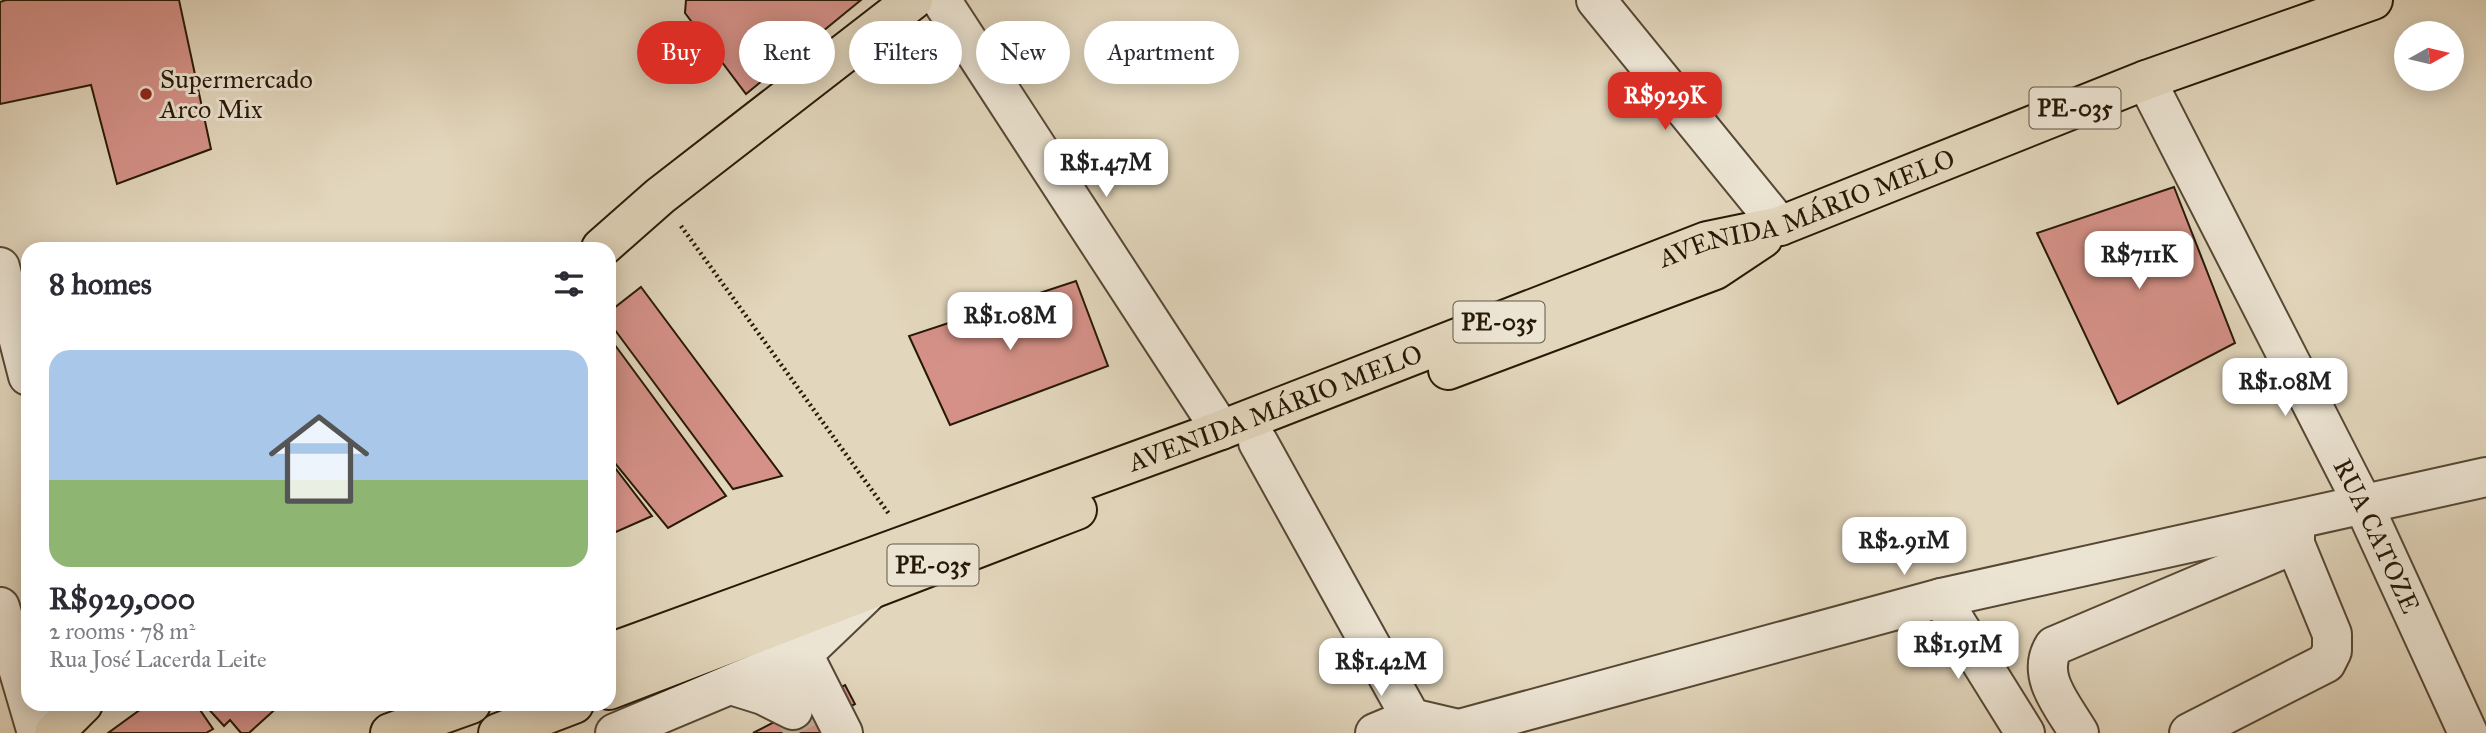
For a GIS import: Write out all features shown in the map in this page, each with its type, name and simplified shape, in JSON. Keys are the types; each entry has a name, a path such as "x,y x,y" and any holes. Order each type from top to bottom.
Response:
{"main road":[{"path":"608,242 660,196 913,0"},
{"name":"AVENIDA MÁRIO MELO","path":"616,650 1221,430 1707,241 1780,226 2146,80 2373,0"},
{"name":"PE-035","path":"1258,442 1715,270 1780,226"},
{"name":"AVENIDA MÁRIO MELO","path":"616,687 1258,442"},
{"path":"54,733 76,711"},
{"path":"390,733 451,711"},
{"path":"498,733 556,711"}],"street":[{"path":"941,0 1221,430"},
{"path":"1596,0 1780,226"},
{"name":"RUA CATOZE","path":"2146,80 2364,506 2468,733"},
{"path":"0,267 21,349"},
{"path":"1258,442 1411,718"},
{"path":"2079,733 2048,678 2047,663 2054,646 2295,533 2364,506 2486,477"},
{"path":"1375,733 1411,718 1469,730 1941,598 2295,533"},
{"path":"2189,733 2326,663 2332,651 2332,634 2295,533"},
{"path":"614,733 803,654 872,588"},
{"path":"1941,598 2025,733"},
{"path":"0,607 21,679"},
{"path":"731,685 763,695 793,711 795,681 803,654"},
{"path":"803,654 814,690 836,733"},
{"path":"803,654 843,733"},
{"path":"31,711 37,733"}],"path":[{"path":"660,196 911,543"}],"building":[{"name":"Supermercado Arco Mix","path":"179,0 211,149 117,184 91,85 0,104 0,2"},
{"path":"686,0 861,0 835,21 739,21 739,84 758,84 746,94 725,66 725,21 691,21 685,13"},
{"path":"2174,187 2235,343 2118,404 2037,233"},
{"path":"1076,281 1108,366 950,425 909,336"},
{"path":"641,287 782,476 733,489 616,331 616,307"},
{"path":"616,347 726,496 668,528 616,465"},
{"path":"616,469 652,516 616,532"},
{"path":"845,685 855,704 823,721 829,733 753,733"},
{"path":"138,711 201,711 213,729 206,733 108,733"},
{"path":"210,711 273,711 249,733 241,733 230,720 224,726"}],"tunnel":[{"path":"794,712 803,731"}],"place":[{"name":"Supermercado Arco Mix","path":"146,94"}]}
